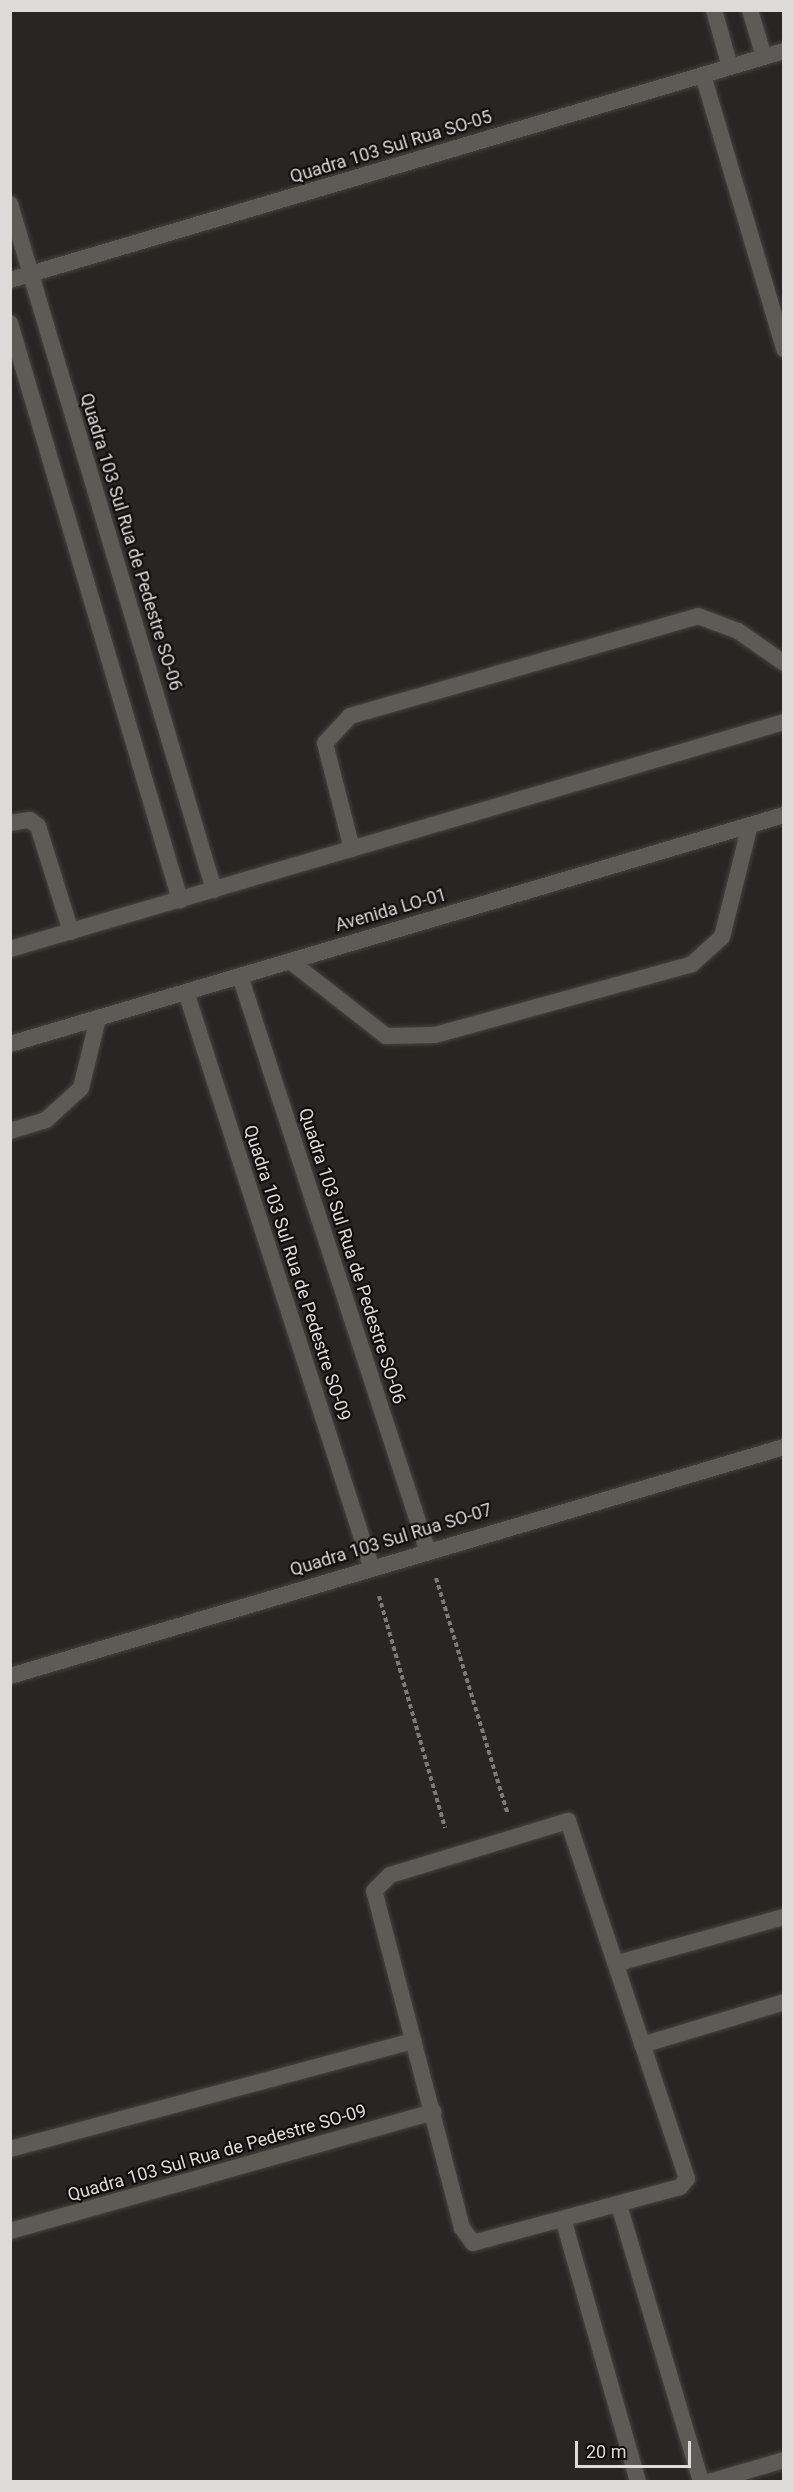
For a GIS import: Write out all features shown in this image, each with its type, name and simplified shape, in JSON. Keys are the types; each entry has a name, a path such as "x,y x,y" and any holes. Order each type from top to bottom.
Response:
{"street":[{"path":"714,10 730,67"},
{"path":"750,10 764,57"},
{"name":"Quadra 103 Sul Rua SO-05","path":"10,280 783,51"},
{"path":"703,75 783,349"},
{"name":"Quadra 103 Sul Rua de Pedestre SO-06","path":"10,204 214,890"},
{"path":"10,323 180,900"},
{"path":"352,849 325,743 350,716 698,616 738,630 783,663"},
{"path":"10,949 783,722"},
{"name":"Avenida LO-01","path":"10,1044 783,815"},
{"path":"10,823 30,820 38,826 71,932"},
{"path":"290,961 386,1036 435,1035 692,964 722,937 750,825"},
{"name":"Quadra 103 Sul Rua de Pedestre SO-06","path":"240,976 427,1549"},
{"name":"Quadra 103 Sul Rua de Pedestre SO-09","path":"186,992 371,1566"},
{"path":"10,1131 46,1120 81,1088 98,1018"},
{"name":"Quadra 103 Sul Rua SO-07","path":"10,1676 427,1549 783,1447"},
{"path":"555,1822 571,1825 618,1963 642,2045 688,2175 685,2185 564,2222 489,2242 468,2241 374,1891 378,1881 390,1875 514,1834 555,1822"},
{"path":"618,1963 783,1917"},
{"path":"642,2045 783,2002"},
{"path":"10,2149 414,2041"},
{"name":"Quadra 103 Sul Rua de Pedestre SO-09","path":"10,2231 434,2112"},
{"path":"619,2205 701,2481"},
{"path":"564,2222 638,2481"},
{"path":"709,2481 783,2460"}],"path":[{"path":"427,1549 514,1834"},
{"path":"371,1566 452,1853"}]}
